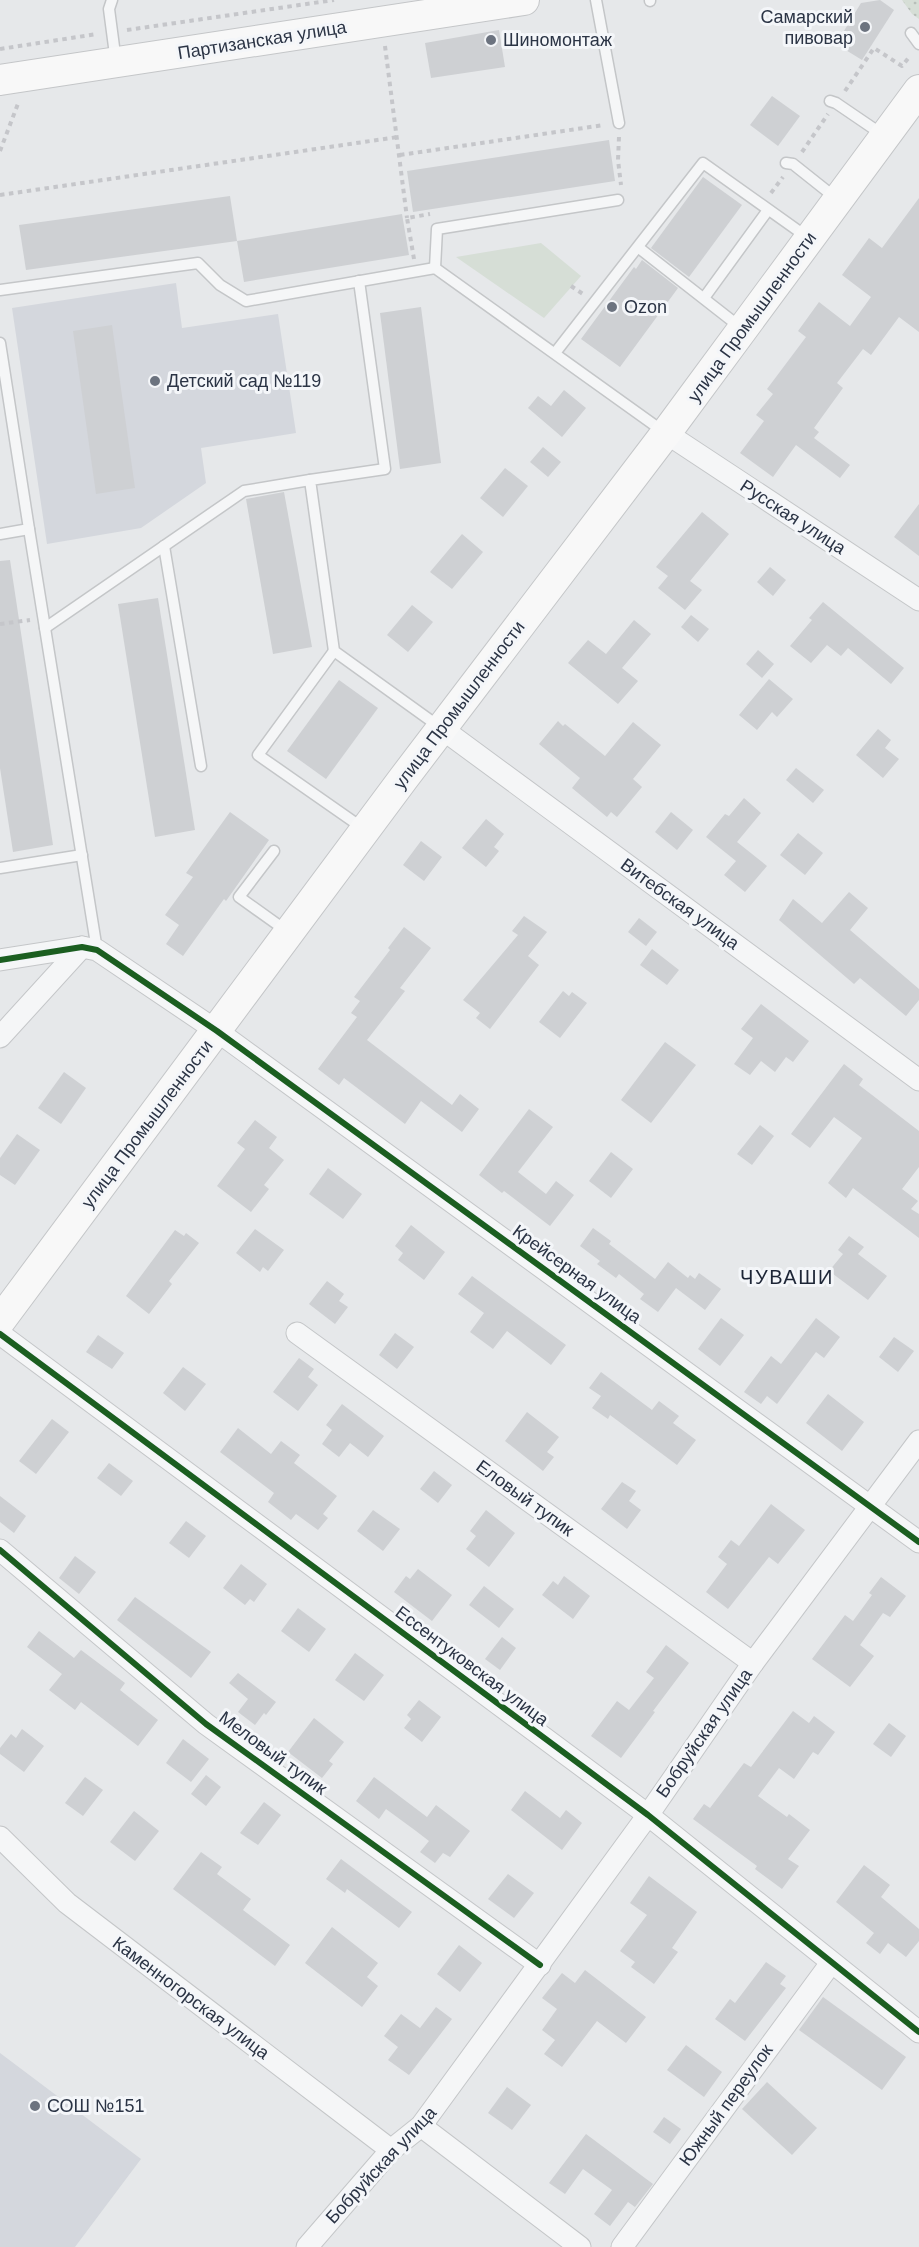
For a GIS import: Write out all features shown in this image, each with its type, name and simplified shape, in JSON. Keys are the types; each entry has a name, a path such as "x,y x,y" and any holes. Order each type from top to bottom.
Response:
{"main road":[{"name":"Партизанская улица","path":"0,80 382,22 441,6 524,0"},
{"name":"улица Промышленности","path":"0,1321 441,728 666,433 919,90"}],"street":[{"name":"Русская улица","path":"666,433 919,600"},
{"name":"Витебская улица","path":"441,728 919,1080"},
{"path":"0,960 89,948"},
{"path":"0,1037 89,948"},
{"name":"Крейсерная улица","path":"89,948 217,1031 870,1504 919,1542"},
{"name":"Еловый тупик","path":"297,1333 753,1663"},
{"name":"Ессентуковская улица","path":"0,1334 648,1815 919,2032"},
{"name":"Бобруйская улица","path":"307,2247 391,2150 421,2126 648,1815 753,1663 919,1441"},
{"name":"Меловый тупик","path":"0,1550 206,1724 540,1965"},
{"name":"Каменногорская улица","path":"0,1837 67,1903 391,2150"},
{"name":"Южный переулок","path":"621,2247 831,1963"},
{"path":"421,2126 580,2247"}],"lane":[{"path":"112,0 109,9 116,62"},
{"path":"596,0 619,123"},
{"path":"911,33 919,44"},
{"path":"830,102 836,103 884,136"},
{"path":"555,353 703,163 810,239"},
{"path":"786,163 793,164 837,199"},
{"path":"435,268 437,229 618,200"},
{"path":"704,298 768,210"},
{"path":"639,248 743,329"},
{"path":"0,290 198,263 220,285 246,300 435,268 666,433"},
{"path":"44,623 164,546 244,491 385,469 359,281"},
{"path":"0,343 28,530 82,855 89,948"},
{"path":"310,480 334,651 258,755 365,830"},
{"path":"0,534 28,530"},
{"path":"164,546 201,766"},
{"path":"334,651 441,728"},
{"path":"274,851 240,897 288,932"},
{"path":"0,868 82,855"}],"path":[{"path":"124,30 334,0"},
{"path":"382,22 407,218"},
{"path":"0,49 97,34"},
{"path":"0,151 30,75"},
{"path":"400,155 619,123 618,160 622,185"},
{"path":"0,195 398,137"},
{"path":"0,624 44,623"}],"shaded area":[{"path":"902,0 919,0 919,19 912,14"},
{"path":"541,243 581,276 544,318 456,257"},
{"name":"Детский сад №119","path":"176,283 182,328 278,314 296,433 201,448 206,483 141,528 47,544 12,308"},
{"name":"СОШ №151","path":"0,2053 141,2159 75,2247 0,2247"}],"building":[{"name":"Самарский пивовар","path":"880,0 894,10 862,60 836,44 861,3"},
{"path":"499,30 505,67 431,78 425,43"},
{"path":"772,96 800,116 778,146 750,125"},
{"path":"609,140 615,181 413,212 407,171"},
{"path":"703,177 742,205 689,277 651,248"},
{"path":"230,196 237,241 26,270 19,225"},
{"path":"919,198 919,332 899,317 871,355 863,349 837,383 843,388 814,428 819,432 814,438 850,465 840,478 796,445 773,477 740,453 764,421 756,415 773,394 767,389 806,337 798,331 819,302 850,326 871,297 842,275 869,238 882,248"},
{"path":"402,214 409,255 244,282 237,241"},
{"path":"642,260 678,288 620,367 581,339 634,267 636,269"},
{"path":"421,307 441,463 400,469 380,313"},
{"path":"112,325 135,488 96,494 73,331"},
{"path":"564,390 586,408 562,437 528,408 538,396 551,406"},
{"path":"543,447 561,462 548,477 530,462"},
{"path":"505,468 528,486 503,517 480,498"},
{"path":"284,492 312,647 273,654 246,499"},
{"path":"919,504 919,556 894,537"},
{"path":"702,512 729,534 690,581 702,590 685,610 658,588 668,576 656,567"},
{"path":"462,534 483,552 452,589 430,572"},
{"path":"10,560 53,845 13,852 0,768 0,561"},
{"path":"770,567 786,580 773,596 757,582"},
{"path":"158,598 195,830 155,837 118,604"},
{"path":"823,602 904,668 891,684 848,648 841,656 827,645 811,663 790,646 812,620 809,618"},
{"path":"412,605 433,622 408,652 387,635"},
{"path":"691,615 709,629 698,642 681,627"},
{"path":"634,620 651,634 622,668 638,681 618,704 568,663 588,640 606,654"},
{"path":"758,650 774,664 762,678 746,664"},
{"path":"769,679 793,699 777,717 772,712 757,730 739,715"},
{"path":"339,680 378,708 326,779 287,751"},
{"path":"558,721 605,756 633,722 661,745 633,779 642,787 617,817 611,812 607,817 572,788 580,778 539,744"},
{"path":"878,729 891,740 885,748 899,759 883,778 856,755"},
{"path":"796,768 824,790 813,803 786,780"},
{"path":"744,798 761,813 737,842 767,866 745,892 724,875 736,861 706,837 725,814 729,816"},
{"path":"230,812 269,840 183,956 166,944 179,925 165,915 193,877 186,873"},
{"path":"671,812 693,830 677,850 655,832"},
{"path":"486,819 504,834 494,847 499,851 486,867 462,848"},
{"path":"798,833 823,853 805,875 780,855"},
{"path":"421,841 442,857 424,881 403,865"},
{"path":"849,892 868,908 850,930 919,989 919,1000 906,1016 860,978 854,984 779,920 793,899 822,923"},
{"path":"524,916 547,932 528,956 539,965 490,1029 476,1018 480,1013 463,1000 518,935 512,931"},
{"path":"639,918 657,932 646,946 628,932"},
{"path":"404,927 431,948 400,988 405,991 367,1040 452,1105 460,1094 479,1109 462,1132 421,1101 405,1124 344,1078 339,1085 318,1069 357,1017 351,1013 360,1001 354,997 390,950 388,948"},
{"path":"652,949 679,970 667,985 640,965"},
{"path":"563,991 569,996 572,992 587,1003 560,1038 539,1022"},
{"path":"761,1004 809,1041 793,1062 786,1057 775,1072 761,1061 750,1075 734,1064 753,1038 741,1029"},
{"path":"665,1042 696,1065 651,1123 621,1100"},
{"path":"844,1064 863,1079 859,1085 919,1131 919,1167 902,1189 918,1201 911,1209 919,1214 919,1238 853,1188 846,1198 828,1183 862,1138 834,1117 810,1148 791,1134"},
{"path":"64,1072 86,1088 61,1124 38,1108"},
{"path":"529,1109 553,1127 518,1172 546,1194 556,1181 574,1195 550,1226 479,1175"},
{"path":"255,1120 277,1137 269,1148 284,1160 264,1185 269,1189 251,1212 217,1186 245,1149 237,1143"},
{"path":"760,1125 774,1136 752,1165 737,1154"},
{"path":"17,1134 40,1150 15,1185 0,1175 0,1158"},
{"path":"611,1152 633,1169 611,1198 589,1181"},
{"path":"328,1168 362,1194 343,1219 309,1194"},
{"path":"411,1225 445,1252 424,1280 398,1260 403,1253 395,1246"},
{"path":"593,1228 611,1241 609,1244 655,1279 668,1262 688,1278 690,1275 695,1279 699,1273 721,1289 705,1310 676,1288 658,1312 640,1299 644,1294 619,1274 616,1278 597,1264 600,1261 580,1246"},
{"path":"255,1229 284,1250 268,1271 263,1267 260,1272 236,1253"},
{"path":"175,1230 184,1236 186,1233 199,1243 169,1281 172,1284 149,1314 126,1296"},
{"path":"849,1236 864,1247 858,1254 887,1276 868,1300 829,1271 843,1254 838,1250"},
{"path":"472,1276 566,1345 551,1365 507,1331 493,1349 470,1332 484,1313 458,1294"},
{"path":"327,1281 344,1294 339,1301 348,1307 335,1324 309,1304"},
{"path":"721,1318 744,1335 720,1366 698,1349"},
{"path":"816,1318 840,1337 824,1358 816,1352 777,1404 767,1396 761,1404 744,1392 771,1356 781,1364"},
{"path":"395,1333 414,1347 397,1369 379,1355"},
{"path":"98,1335 124,1353 112,1369 86,1352"},
{"path":"894,1337 914,1351 898,1372 879,1357"},
{"path":"299,1358 314,1369 308,1377 318,1385 298,1411 273,1392"},
{"path":"183,1367 206,1384 185,1411 163,1393"},
{"path":"601,1372 652,1410 659,1401 679,1416 673,1423 696,1440 677,1465 610,1415 608,1419 592,1408 601,1396 589,1388"},
{"path":"828,1394 864,1422 842,1451 806,1423"},
{"path":"342,1404 384,1436 368,1457 350,1443 339,1457 322,1444 332,1430 326,1425"},
{"path":"527,1412 559,1437 547,1452 554,1457 543,1471 505,1441"},
{"path":"52,1419 69,1432 36,1474 19,1461"},
{"path":"238,1428 271,1454 281,1441 300,1455 294,1463 337,1496 323,1514 328,1518 318,1530 296,1514 291,1520 268,1502 274,1493 220,1452"},
{"path":"109,1463 133,1481 121,1496 97,1478"},
{"path":"434,1471 452,1485 438,1503 420,1489"},
{"path":"622,1482 636,1491 629,1501 641,1510 627,1529 601,1509"},
{"path":"0,1496 26,1516 14,1533 0,1522"},
{"path":"771,1504 805,1530 778,1564 769,1557 728,1609 706,1592 727,1564 718,1557 731,1540 739,1546"},
{"path":"373,1510 400,1529 383,1551 357,1531"},
{"path":"486,1510 515,1533 489,1567 466,1549 476,1536 470,1531"},
{"path":"186,1521 206,1536 189,1558 169,1543"},
{"path":"75,1556 96,1572 79,1594 59,1578"},
{"path":"241,1564 267,1584 254,1602 250,1599 245,1605 223,1588"},
{"path":"418,1569 452,1595 432,1621 394,1592 406,1576 410,1579"},
{"path":"564,1576 590,1596 573,1619 542,1595 553,1581 558,1585"},
{"path":"881,1577 906,1596 890,1617 883,1613 860,1645 874,1656 850,1687 812,1659 845,1615 853,1621 872,1595 869,1593"},
{"path":"484,1586 514,1609 499,1628 469,1605"},
{"path":"135,1597 211,1652 191,1678 117,1620"},
{"path":"298,1608 326,1629 309,1652 281,1631"},
{"path":"39,1631 74,1658 81,1650 125,1683 120,1690 158,1720 138,1746 81,1702 75,1710 49,1690 62,1674 27,1647"},
{"path":"502,1637 516,1648 500,1670 485,1659"},
{"path":"666,1645 689,1663 621,1758 591,1736 617,1701 629,1710 654,1678 646,1672"},
{"path":"355,1653 384,1675 364,1701 335,1680"},
{"path":"238,1673 276,1702 255,1725 238,1712 248,1699 229,1683"},
{"path":"419,1700 441,1717 422,1742 404,1728 411,1719 407,1715"},
{"path":"793,1711 809,1723 814,1716 835,1732 818,1755 813,1752 794,1779 779,1768 758,1796 787,1817 789,1814 810,1830 788,1859 799,1866 782,1889 755,1869 757,1866 693,1819 704,1804 710,1808 744,1763 751,1767"},
{"path":"314,1718 344,1742 329,1761 333,1764 322,1778 288,1752"},
{"path":"889,1723 906,1736 891,1757 873,1744"},
{"path":"22,1729 44,1746 24,1772 0,1754 0,1748 11,1734 16,1738"},
{"path":"183,1739 209,1759 191,1782 166,1763"},
{"path":"206,1775 221,1787 206,1806 191,1794"},
{"path":"85,1777 103,1790 83,1816 65,1803"},
{"path":"374,1777 427,1817 436,1805 470,1831 450,1857 443,1853 435,1863 420,1852 429,1841 386,1809 379,1819 356,1801"},
{"path":"525,1791 560,1818 566,1810 582,1823 562,1850 511,1810"},
{"path":"264,1802 281,1815 258,1845 240,1833"},
{"path":"134,1811 159,1831 135,1861 110,1842"},
{"path":"201,1852 222,1867 217,1874 251,1899 243,1910 290,1945 275,1966 173,1889"},
{"path":"341,1859 412,1912 399,1928 347,1889 345,1893 326,1879"},
{"path":"864,1865 890,1885 881,1897 919,1929 919,1941 906,1957 888,1943 880,1954 866,1943 874,1933 836,1902"},
{"path":"508,1874 534,1893 514,1918 488,1899"},
{"path":"649,1876 697,1912 672,1948 678,1952 654,1984 631,1967 635,1962 620,1951 647,1915 630,1903"},
{"path":"332,1927 378,1963 367,1977 378,1986 362,2007 305,1963"},
{"path":"459,1945 482,1963 460,1992 437,1974"},
{"path":"766,1962 786,1976 780,1984 786,1988 745,2041 715,2019 730,1999 735,2003"},
{"path":"585,1970 646,2017 626,2043 597,2021 562,2067 544,2054 555,2040 542,2030 557,2009 542,1998 562,1973 575,1983"},
{"path":"823,1997 906,2057 882,2090 799,2030"},
{"path":"436,2007 452,2019 409,2075 388,2060 398,2047 384,2036 401,2014 420,2028"},
{"path":"686,2045 722,2072 704,2097 667,2070"},
{"path":"767,2082 817,2128 792,2155 742,2109"},
{"path":"507,2087 531,2105 512,2130 488,2113"},
{"path":"664,2117 681,2129 670,2144 653,2132"},
{"path":"586,2134 653,2184 635,2207 628,2202 610,2226 594,2214 612,2190 583,2169 565,2194 549,2183"}],"cycle path":[{"path":"0,960 82,947 97,950 217,1031 919,1542"},
{"path":"0,1334 648,1815 919,2032"},
{"path":"0,1550 206,1724 540,1965"}],"place":[{"name":"Самарский пивовар","path":"865,27"},
{"name":"Шиномонтаж","path":"491,40"},
{"name":"Ozon","path":"612,307"},
{"name":"Детский сад №119","path":"155,381"},
{"name":"СОШ №151","path":"35,2106"}],"district":[{"name":"ЧУВАШИ","path":"787,1277"}]}
